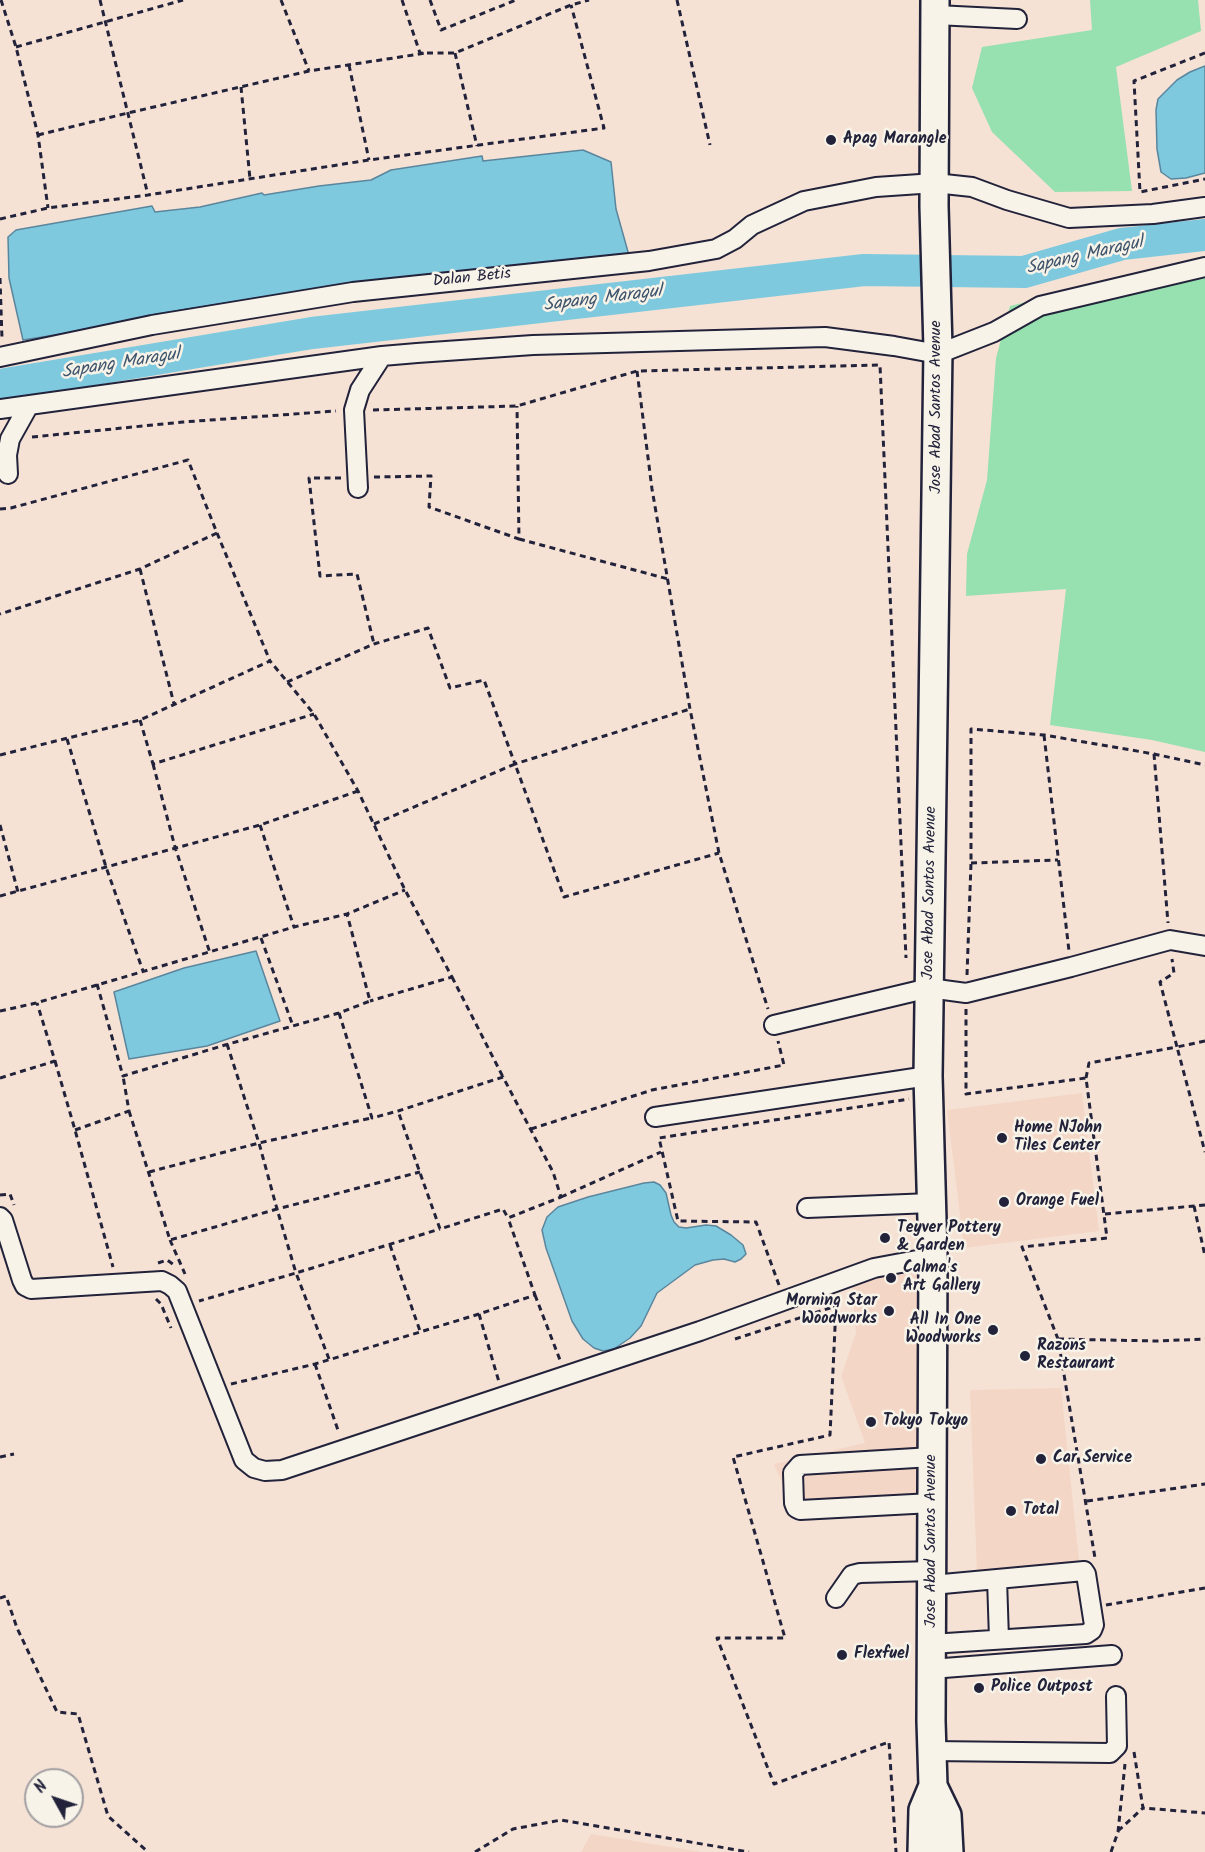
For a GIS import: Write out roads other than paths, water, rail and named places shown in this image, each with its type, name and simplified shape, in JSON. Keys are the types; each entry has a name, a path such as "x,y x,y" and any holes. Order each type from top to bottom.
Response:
{"highway":[{"name":"Jose Abad Santos Avenue","path":"935,7 934,194 938,351 918,990 919,1078 931,1203 933,1257 931,1750 933,1786 947,1815 949,1852"},
{"name":"Jose Abad Santos Avenue","path":"922,1852 923,1810 933,1786"}],"street":[{"path":"935,7 1017,19"},
{"name":"Dalan Betis","path":"1,349 342,294 649,261 716,249 735,239 752,225 804,201 876,187 934,194 972,187 1007,200 1070,218 1153,214 1205,207"},
{"path":"0,409 417,352 533,345 825,337 938,351 994,332 1040,306 1205,267"},
{"path":"358,483 354,410 360,390 382,357"},
{"path":"8,474 7,455 10,439 29,405"},
{"path":"774,1025 918,990 966,993 1170,940 1205,946"},
{"path":"655,1117 919,1078"},
{"path":"807,1208 931,1203"},
{"path":"7,1212 3,1220 22,1280 26,1286 31,1288 162,1281 177,1291 244,1460 254,1468 265,1471 282,1470 700,1332 874,1268 933,1257"},
{"path":"932,1457 800,1465 793,1473 794,1503 800,1510 932,1503"},
{"path":"836,1598 852,1575 860,1573 932,1578 997,1579 1084,1571 1086,1574 1094,1625 1092,1630 1086,1634 999,1639 931,1657"},
{"path":"997,1579 999,1639"},
{"path":"931,1657 1113,1655"},
{"path":"931,1750 1110,1753 1117,1746 1116,1696"}],"water":[{"path":"1205,66 1205,173 1171,179 1161,172 1157,149 1158,99 1177,80"},
{"path":"583,150 611,162 616,209 630,259 364,290 258,298 156,314 81,331 23,340 9,278 8,237 16,230 152,206 155,212 200,207 262,193 264,195 371,180 391,170 482,156 483,161"},
{"path":"256,951 280,1021 207,1046 129,1059 114,992 184,968"},
{"path":"654,1182 660,1185 666,1193 671,1215 679,1227 716,1226 743,1245 746,1254 735,1262 724,1259 695,1265 657,1293 641,1326 630,1338 614,1349 603,1351 594,1348 583,1339 572,1321 546,1248 542,1230 547,1217 558,1207 588,1197"}],"waterway":[{"name":"Sapang Maragul","path":"0,385 312,333 864,270 1024,272 1122,244 1205,235"}],"place":[{"name":"Apag Marangle","path":"831,140"},
{"name":"Home NJohn Tiles Center","path":"1002,1138"},
{"name":"Orange Fuel","path":"1004,1202"},
{"name":"Teyver Pottery & Garden","path":"885,1238"},
{"name":"Calma's Art Gallery","path":"891,1278"},
{"name":"Morning Star Woodworks","path":"889,1311"},
{"name":"All In One Woodworks","path":"993,1330"},
{"name":"Razons Restaurant","path":"1025,1356"},
{"name":"Tokyo Tokyo","path":"871,1422"},
{"name":"Car Service","path":"1041,1459"},
{"name":"Total","path":"1011,1511"},
{"name":"Flexfuel","path":"842,1655"},
{"name":"Police Outpost","path":"979,1688"}]}
